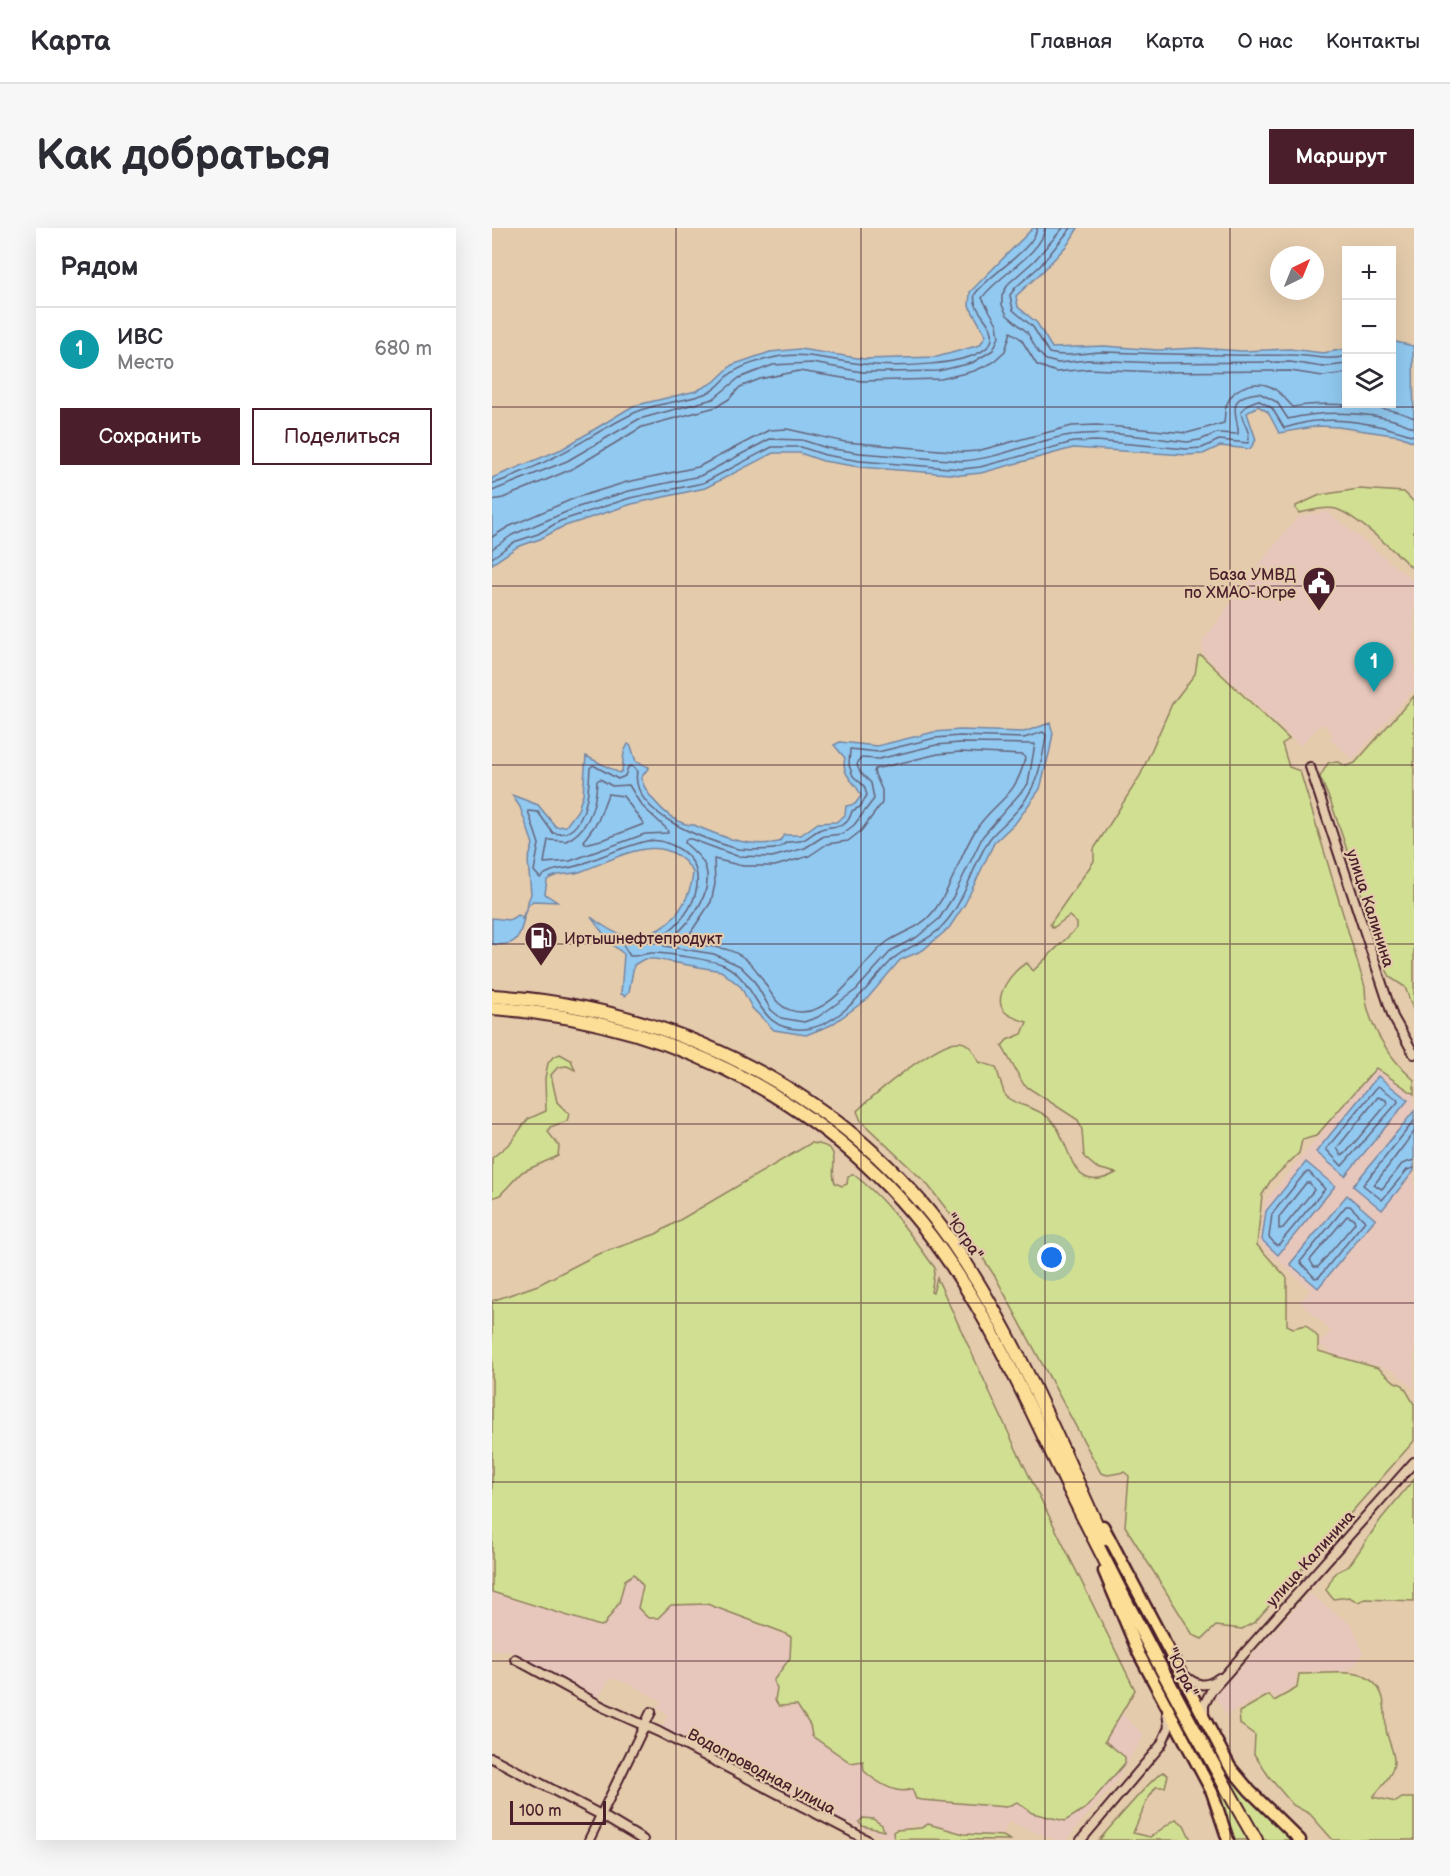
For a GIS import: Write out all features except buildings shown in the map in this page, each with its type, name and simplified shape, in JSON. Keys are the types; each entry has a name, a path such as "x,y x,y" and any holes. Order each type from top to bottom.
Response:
{"highway":[{"name":"\"Югра\"","path":"492,996 575,1005 661,1028 728,1056 768,1076 833,1119 896,1176 950,1240 994,1311 1159,1669 1256,1840"},
{"name":"\"Югра\"","path":"492,1008 575,1018 653,1039 751,1082 820,1125 888,1186 940,1248 985,1320 1055,1446"}],"main road":[{"path":"1055,1446 1237,1777 1300,1840"},
{"path":"1055,1446 1130,1633 1164,1703 1212,1792 1228,1840"}],"street":[{"name":"улица Калинина","path":"1310,767 1393,1017 1414,1054"},
{"name":"улица Калинина","path":"1207,1725 1203,1710 1205,1698 1414,1462"},
{"name":"Водопроводная улица","path":"515,1659 598,1704 645,1725 867,1840"},
{"path":"1174,1663 1185,1676 1200,1685 1208,1685 1227,1672"},
{"path":"1081,1840 1164,1740 1169,1723 1164,1703"},
{"path":"589,1840 651,1712"},
{"path":"492,1758 602,1815 643,1840"}],"shaded area":[{"name":"База УМВД по ХМАО-Югре","path":"1327,511 1414,581 1414,689 1353,760 1330,739 1333,734 1322,723 1300,746 1203,654 1202,642 1269,551 1298,517"},
{"path":"1375,1068 1414,1095 1414,1388 1392,1370 1333,1354 1319,1344 1331,1331 1300,1302 1310,1290 1260,1243 1265,1201"},
{"path":"634,1574 641,1581 643,1592 640,1600 648,1618 658,1618 671,1605 702,1603 791,1637 790,1658 773,1681 777,1688 774,1697 784,1706 797,1705 810,1725 812,1736 851,1763 878,1750 922,1800 1006,1807 1017,1802 1026,1809 1065,1821 1086,1808 1125,1763 1125,1757 1105,1741 1122,1714 1144,1735 1117,1780 1066,1840 1055,1840 1008,1821 1002,1838 912,1825 891,1839 828,1815 661,1728 668,1715 657,1708 661,1701 630,1684 610,1678 599,1698 508,1650 492,1651 492,1592 600,1626 623,1590 625,1580"},
{"path":"1309,1593 1353,1626 1363,1654 1349,1671 1296,1672 1296,1686 1274,1698 1270,1692 1226,1715 1215,1696"}],"green space":[{"path":"1359,489 1404,492 1414,502 1414,570 1376,536 1344,512 1327,508 1299,513 1296,509 1296,506 1320,495"},
{"path":"1201,655 1289,739 1282,744 1289,767 1300,771 1365,987 1369,1013 1388,1050 1414,1080 1414,1094 1376,1068 1316,1136 1302,1140 1299,1153 1271,1180 1262,1195 1257,1245 1287,1278 1287,1325 1293,1328 1306,1325 1318,1337 1318,1351 1378,1368 1395,1382 1403,1385 1414,1404 1414,1441 1255,1622 1242,1629 1216,1626 1202,1639 1193,1635 1125,1526 1129,1476 1124,1472 1108,1475 1101,1473 996,1278 975,1246 927,1184 861,1121 857,1111 920,1060 947,1045 961,1042 971,1048 979,1062 996,1067 1005,1096 1039,1111 1050,1119 1080,1173 1088,1178 1100,1179 1116,1173 1097,1168 1084,1157 1082,1130 1078,1120 1024,1085 1002,1046 1007,1040 1022,1034 1027,1022 1005,1012 1001,1006 1002,992 1010,977 1021,966 1027,963 1033,971 1077,928 1077,923 1069,916 1053,928 1050,924 1094,861 1094,849 1140,776 1172,704 1195,674 1198,656"},
{"path":"1414,696 1414,1012 1405,987 1391,978 1387,971 1332,805 1320,777 1328,763 1338,762 1346,766 1355,763"},
{"path":"560,1054 571,1060 575,1070 567,1066 558,1067 551,1075 557,1102 569,1114 567,1121 550,1127 548,1132 559,1146 558,1156 522,1172 500,1195 492,1198 492,1158 510,1143 528,1119 546,1111 545,1078 548,1063"},
{"path":"811,1143 822,1145 833,1152 835,1183 842,1186 847,1184 848,1177 853,1174 865,1184 897,1218 935,1268 931,1292 933,1293 937,1278 1016,1449 1135,1690 1105,1741 1125,1757 1125,1763 1086,1808 1065,1821 1032,1813 1017,1802 1006,1807 916,1799 912,1789 900,1791 874,1779 864,1771 863,1761 851,1763 812,1736 810,1725 797,1705 779,1706 775,1700 777,1688 773,1681 790,1658 791,1637 782,1632 707,1604 671,1605 658,1618 648,1618 638,1608 643,1586 634,1574 625,1580 619,1603 604,1625 600,1626 492,1592 492,1301 538,1285 596,1255 656,1234"},
{"path":"1414,1479 1414,1601 1365,1599 1358,1602 1349,1597 1333,1599 1326,1590 1335,1573 1349,1566 1381,1519"},
{"path":"1299,1674 1358,1674 1377,1686 1383,1699 1387,1733 1394,1761 1389,1775 1373,1797 1396,1802 1402,1798 1414,1798 1414,1840 1333,1840 1310,1814 1293,1805 1270,1778 1254,1754 1255,1735 1240,1724 1239,1712 1269,1695 1274,1701 1297,1688"},
{"path":"1163,1772 1168,1775 1165,1787 1156,1787 1147,1800 1133,1833 1150,1837 1176,1819 1184,1825 1191,1840 1099,1840 1141,1792"},
{"path":"1233,1780 1249,1799 1292,1840 1235,1840 1217,1788"},
{"path":"863,1818 873,1819 882,1825 884,1831 862,1826 859,1822"},
{"path":"928,1824 964,1834 1003,1836 1010,1840 894,1839 893,1832 896,1830 921,1828"}],"water":[{"path":"1033,228 1078,228 1068,244 1016,296 1018,307 1037,323 1052,348 1104,346 1158,350 1290,349 1323,353 1342,350 1342,408 1396,408 1396,342 1413,346 1414,442 1400,436 1338,427 1319,426 1279,433 1268,412 1258,406 1247,413 1256,440 1250,449 1220,446 1203,454 1073,448 981,473 962,475 860,467 823,461 800,453 773,453 705,488 632,504 562,527 540,539 517,547 492,564 492,478 562,449 633,406 696,391 714,382 732,365 770,352 800,349 864,359 937,357 980,345 986,335 969,306 970,292"},
{"path":"1050,723 1053,733 1040,789 1017,821 994,843 965,904 949,928 923,950 900,960 866,1000 831,1025 806,1035 774,1030 752,1008 741,987 721,971 644,959 634,965 629,992 625,996 621,994 624,954 611,944 591,917 613,931 634,936 660,929 670,921 686,898 693,872 682,859 669,851 655,848 641,850 577,872 551,878 547,880 545,894 557,902 533,901 526,907 531,894 528,861 533,844 520,807 512,795 538,805 556,827 566,826 578,810 583,794 586,756 619,773 622,771 624,752 628,744 631,746 636,762 649,767 641,778 648,793 661,809 686,824 736,840 757,844 779,842 784,835 801,835 818,823 836,822 845,815 846,806 855,804 861,796 845,770 845,758 834,745 840,742 877,746 934,732 960,730 1024,732"},
{"path":"518,915 524,918 521,931 515,940 506,944 492,944 492,918 509,920"},
{"path":"1378,1076 1408,1100 1345,1176 1316,1152"},
{"path":"1414,1111 1414,1171 1382,1210 1353,1186"},
{"path":"1306,1162 1335,1186 1278,1255 1262,1240 1266,1211"},
{"path":"1347,1195 1375,1219 1318,1288 1290,1264"}],"waterway":[{"path":"522,919 528,905"}],"place":[{"name":"База УМВД по ХМАО-Югре","path":"1319,612"},
{"name":"ИВС","path":"1374,692"},
{"name":"Иртышнефтепродукт","path":"541,967"}]}
